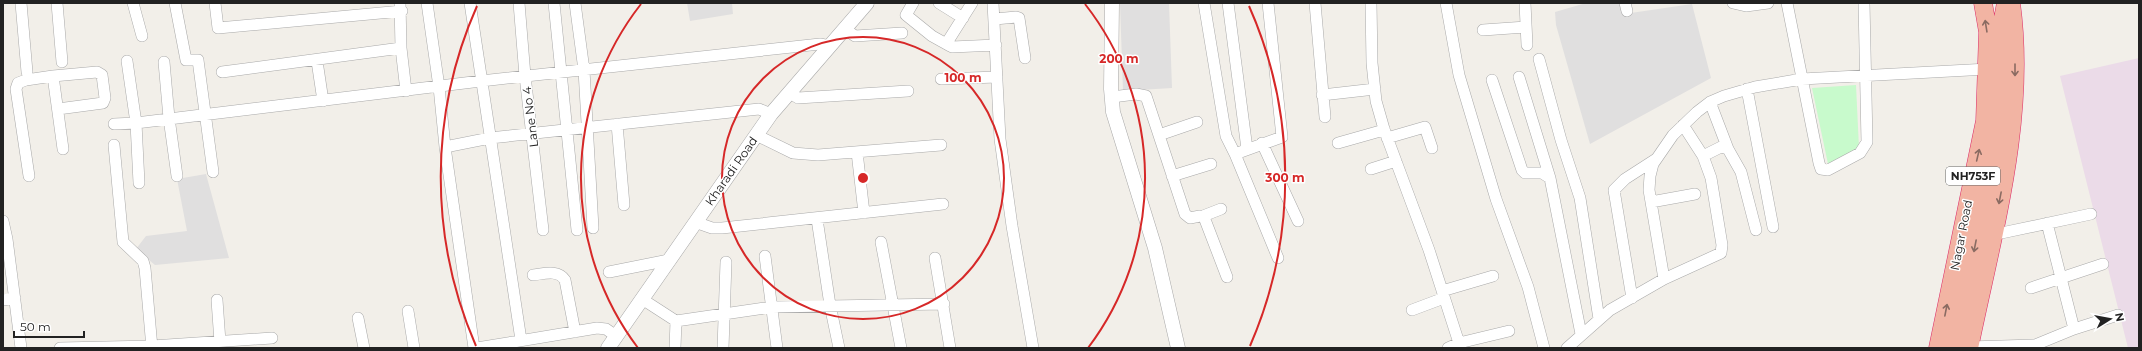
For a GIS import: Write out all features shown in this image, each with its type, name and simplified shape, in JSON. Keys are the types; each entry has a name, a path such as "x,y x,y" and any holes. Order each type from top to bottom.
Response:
{"highway":[{"name":"Nagar Road","path":"1938,348 1985,121 1988,69 1988,32 1983,3"},
{"path":"1964,348 1994,146 2000,91 1999,41 2006,3"},
{"name":"NH753F","path":"1964,348 1992,235 2013,123 2015,74 2014,27 2011,3"}],"street":[{"path":"21,3 27,72"},
{"path":"57,3 62,62"},
{"path":"133,3 142,36"},
{"path":"175,3 186,60 198,60 213,172"},
{"path":"215,3 218,28 401,7 401,48 406,91"},
{"path":"428,3 439,87 444,147 476,348 597,328 606,329 616,336"},
{"path":"470,3 521,340"},
{"name":"Lane No 4","path":"519,3 525,76 543,230"},
{"path":"554,3 577,230"},
{"path":"575,3 584,70 593,228"},
{"name":"Kharadi Road","path":"608,348 756,135 772,114 867,3"},
{"path":"913,3 906,15 932,36 950,46 996,45"},
{"path":"939,3 962,18"},
{"path":"950,46 948,41 972,3"},
{"path":"993,3 995,19 998,116 1006,189 1033,348"},
{"path":"1112,3 1113,112 1155,248 1178,348"},
{"path":"1204,3 1221,114 1226,136 1235,154 1278,258"},
{"path":"1228,3 1247,149"},
{"path":"1235,154 1282,137 1268,3"},
{"path":"1315,3 1325,117"},
{"path":"1371,3 1372,63 1376,101 1386,134 1427,245 1459,343"},
{"path":"1446,3 1459,75 1496,200 1528,287 1544,348"},
{"path":"1525,3 1527,45"},
{"path":"1733,3 1746,6 1768,3"},
{"path":"1787,3 1819,163 1821,169 1828,170 1860,153 1864,149 1866,142 1864,3"},
{"path":"995,19 1019,18 1025,58"},
{"path":"1483,30 1526,27"},
{"path":"845,29 855,36 902,34"},
{"path":"114,124 206,115 561,72 820,44 830,46"},
{"path":"222,72 317,61 401,48"},
{"path":"1539,59 1561,140 1580,198 1599,319"},
{"path":"127,61 136,123 139,183"},
{"path":"317,61 323,101"},
{"path":"164,62 169,118 177,176"},
{"path":"1664,279 1651,202 1650,176 1656,159 1673,135 1710,102 1747,89 1802,79 1866,74 1988,69"},
{"path":"29,176 16,89 18,83 26,80 53,76 97,72 102,75 105,98 103,103 58,109"},
{"path":"53,76 63,149"},
{"path":"941,79 997,77"},
{"path":"1519,77 1550,178 1581,334"},
{"path":"1492,80 1522,170 1524,173 1542,173 1550,178"},
{"path":"1322,95 1375,89"},
{"path":"1747,89 1773,227"},
{"path":"790,93 798,98 908,91"},
{"path":"1112,97 1136,94 1146,96 1185,214 1190,218 1203,216 1221,208"},
{"path":"1710,102 1728,149 1743,178 1756,230"},
{"path":"444,147 490,138 759,109 772,114"},
{"path":"1159,135 1197,122"},
{"path":"617,124 624,206"},
{"path":"1567,348 1581,334 1610,310 1664,279 1721,253 1723,250 1711,178 1703,156 1683,125"},
{"path":"1338,144 1425,127 1432,148"},
{"path":"756,135 793,153 818,155 941,145"},
{"path":"1262,143 1298,221"},
{"path":"114,145 123,242 143,261 145,268 152,347"},
{"path":"1703,156 1721,147 1728,149"},
{"path":"857,152 864,213"},
{"path":"1632,298 1614,190 1625,179 1656,159"},
{"path":"1371,169 1396,161"},
{"path":"1172,176 1211,164"},
{"path":"1651,202 1695,194"},
{"path":"695,222 712,228 722,228 943,204"},
{"path":"1992,235 2092,214"},
{"path":"1203,216 1206,219 1227,277"},
{"path":"817,218 830,305 839,348"},
{"path":"3,221 21,348"},
{"path":"2047,223 2074,329"},
{"path":"881,242 894,304 901,348"},
{"path":"765,256 777,348"},
{"path":"935,258 944,304 950,348"},
{"path":"609,272 669,260"},
{"path":"723,348 726,262"},
{"path":"2031,288 2103,264"},
{"path":"533,275 554,273 563,276 575,332"},
{"path":"1412,310 1443,295 1493,276"},
{"path":"3,300 15,298"},
{"path":"642,299 676,321 772,307 944,304"},
{"path":"217,300 220,342"},
{"path":"408,311 414,348"},
{"path":"1964,348 2036,346 2074,329 2118,315"},
{"path":"358,318 364,348"},
{"path":"675,348 676,321"},
{"path":"1448,348 1459,343 1509,331"},
{"path":"60,348 152,347 272,338"}],"shaded area":[{"path":"687,3 732,3 733,14 690,21"},
{"path":"1120,3 1169,3 1172,88 1123,91"},
{"path":"1586,3 1621,3 1624,14 1692,4 1711,78 1590,144 1556,25 1555,12"},
{"path":"2139,58 2139,348 2128,348 2060,76"},
{"path":"206,174 229,258 155,265 136,249 146,236 187,231 177,179"}],"green space":[{"path":"1856,85 1859,148 1828,164 1812,88"}]}
